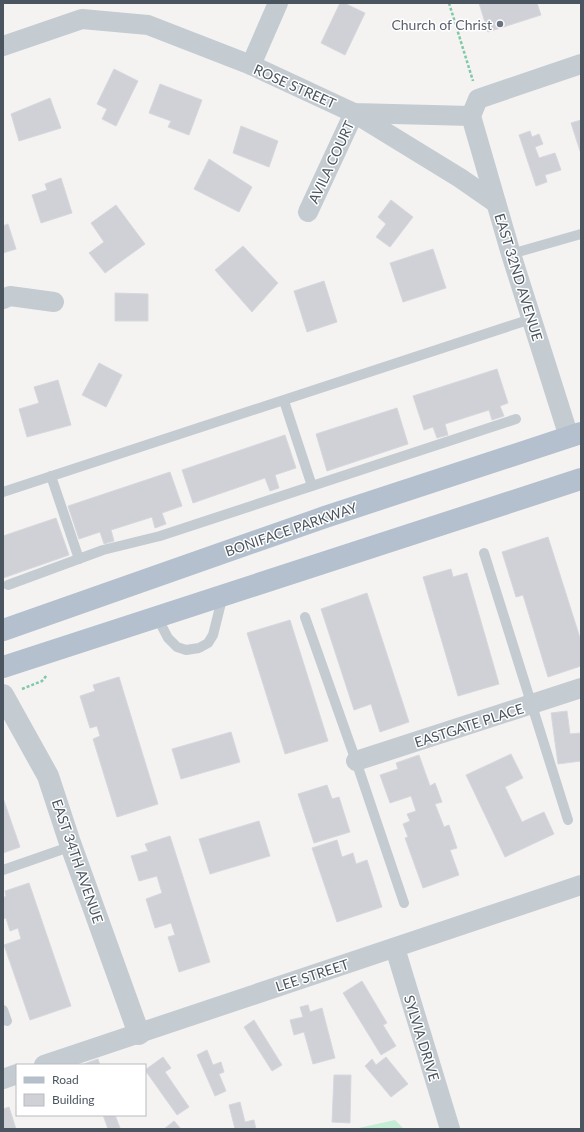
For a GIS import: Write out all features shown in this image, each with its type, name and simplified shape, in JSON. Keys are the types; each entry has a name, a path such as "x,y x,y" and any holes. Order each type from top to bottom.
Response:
{"main road":[{"name":"BONIFACE PARKWAY","path":"3,630 325,517 575,435"},
{"path":"3,667 581,480"}],"street":[{"path":"251,65 278,3"},
{"name":"ROSE STREET","path":"3,46 81,11 148,25 251,65 354,113 474,107 581,64"},
{"name":"EAST 32ND AVENUE","path":"474,107 496,203 531,319 575,435"},
{"path":"354,113 460,178 496,203"},
{"name":"AVILA COURT","path":"308,212 354,113"},
{"path":"3,299 10,296 54,302"},
{"name":"EASTGATE PLACE","path":"356,761 581,688"},
{"name":"EAST 34TH AVENUE","path":"3,695 48,776 138,1034"},
{"name":"LEE STREET","path":"47,1064 581,885"},
{"name":"SYLVIA DRIVE","path":"395,948 450,1129"},
{"path":"3,1078 16,1074"}],"lane":[{"path":"511,254 581,234"},
{"path":"3,492 531,319"},
{"path":"284,401 312,486"},
{"path":"8,585 103,550 160,536 516,419"},
{"path":"52,476 79,559"},
{"path":"484,553 568,820"},
{"path":"157,617 168,638 177,648 186,650 199,648 208,643 213,635 223,596"},
{"path":"305,617 356,761 404,904"},
{"path":"3,870 72,846"},
{"path":"3,1010 7,1022"}],"path":[{"path":"449,3 474,107"}],"green space":[{"path":"395,1120 404,1129 354,1129"}],"building":[{"path":"340,3 344,3 365,13 345,55 321,43"},
{"name":"Church of Christ","path":"479,3 537,3 541,15 488,32"},
{"path":"114,69 138,81 116,126 102,119 107,109 97,104"},
{"path":"160,84 202,100 189,135 168,127 171,121 149,113"},
{"path":"50,98 61,128 19,141 11,114"},
{"path":"581,120 581,154 571,123"},
{"path":"241,126 278,141 269,167 233,153"},
{"path":"530,131 532,137 539,134 543,144 535,147 539,158 555,153 561,170 545,175 547,182 536,186 519,135"},
{"path":"209,159 252,187 239,212 194,189"},
{"path":"61,178 72,213 41,223 32,195 47,190 45,184"},
{"path":"391,200 413,217 390,247 376,237 386,224 378,217"},
{"path":"116,205 145,244 105,273 89,253 104,242 91,223"},
{"path":"8,224 16,249 3,253 3,226"},
{"path":"243,246 278,283 252,312 215,270"},
{"path":"433,249 446,288 403,302 390,263"},
{"path":"324,281 337,322 307,332 294,291"},
{"path":"115,293 148,294 148,321 115,321"},
{"path":"99,363 122,375 106,407 82,395"},
{"path":"497,369 508,403 500,406 504,416 492,420 489,410 445,424 448,435 437,438 433,427 424,430 413,396"},
{"path":"58,380 71,425 27,437 19,409 39,403 34,387"},
{"path":"397,408 408,444 327,471 316,434"},
{"path":"285,435 296,468 275,475 279,488 270,491 265,478 193,503 182,470"},
{"path":"170,472 182,506 162,513 166,524 155,528 152,517 111,530 114,541 104,544 100,532 79,539 68,506"},
{"path":"56,518 69,555 3,578 3,536"},
{"path":"548,537 581,641 581,666 548,677 523,595 516,597 502,552"},
{"path":"451,569 453,577 467,573 499,684 458,696 423,577"},
{"path":"367,593 409,722 380,732 371,704 354,710 321,609"},
{"path":"290,620 328,741 285,754 247,633"},
{"path":"119,677 158,804 117,817 93,739 100,736 97,726 90,728 80,696 95,691 93,685"},
{"path":"567,711 570,734 581,733 581,761 558,764 551,713"},
{"path":"231,732 240,762 181,779 172,749"},
{"path":"511,754 523,778 505,787 522,822 544,812 554,834 505,857 466,775"},
{"path":"419,755 430,786 435,783 442,802 435,804 444,827 449,825 457,848 450,850 459,875 423,888 405,838 408,837 403,824 410,821 407,814 416,811 411,796 390,803 380,775 398,769 396,763"},
{"path":"327,785 332,799 339,797 350,832 314,843 298,794"},
{"path":"3,798 20,847 3,853"},
{"path":"259,821 270,856 210,874 199,839"},
{"path":"170,836 210,962 179,972 168,937 175,935 171,923 155,928 146,899 162,893 157,876 139,881 131,856 148,851 145,844"},
{"path":"337,840 342,857 353,853 356,864 367,860 382,907 337,922 312,848"},
{"path":"29,883 71,1006 30,1020 4,945 21,939 18,928 10,931 6,918 3,919 3,898 6,896 5,891"},
{"path":"362,981 387,1023 383,1025 396,1046 381,1055 343,993"},
{"path":"308,1005 310,1012 322,1008 335,1058 313,1064 304,1032 294,1035 290,1020 303,1017 300,1007"},
{"path":"254,1020 282,1065 272,1071 244,1027"},
{"path":"207,1050 213,1065 221,1062 224,1072 219,1074 226,1091 215,1096 197,1055"},
{"path":"163,1057 171,1068 165,1072 189,1107 177,1115 146,1069"},
{"path":"386,1057 408,1084 391,1097 365,1066 372,1059 376,1065"},
{"path":"98,1059 100,1064 84,1064"},
{"path":"334,1075 351,1075 350,1123 332,1122"},
{"path":"240,1102 245,1122 254,1120 256,1129 235,1129 229,1105"},
{"path":"9,1107 16,1129 3,1129 3,1109"},
{"path":"103,1116 115,1116 120,1128 108,1129"},
{"path":"174,1121 181,1129 164,1129"}],"place":[{"name":"Church of Christ","path":"500,24"}]}
